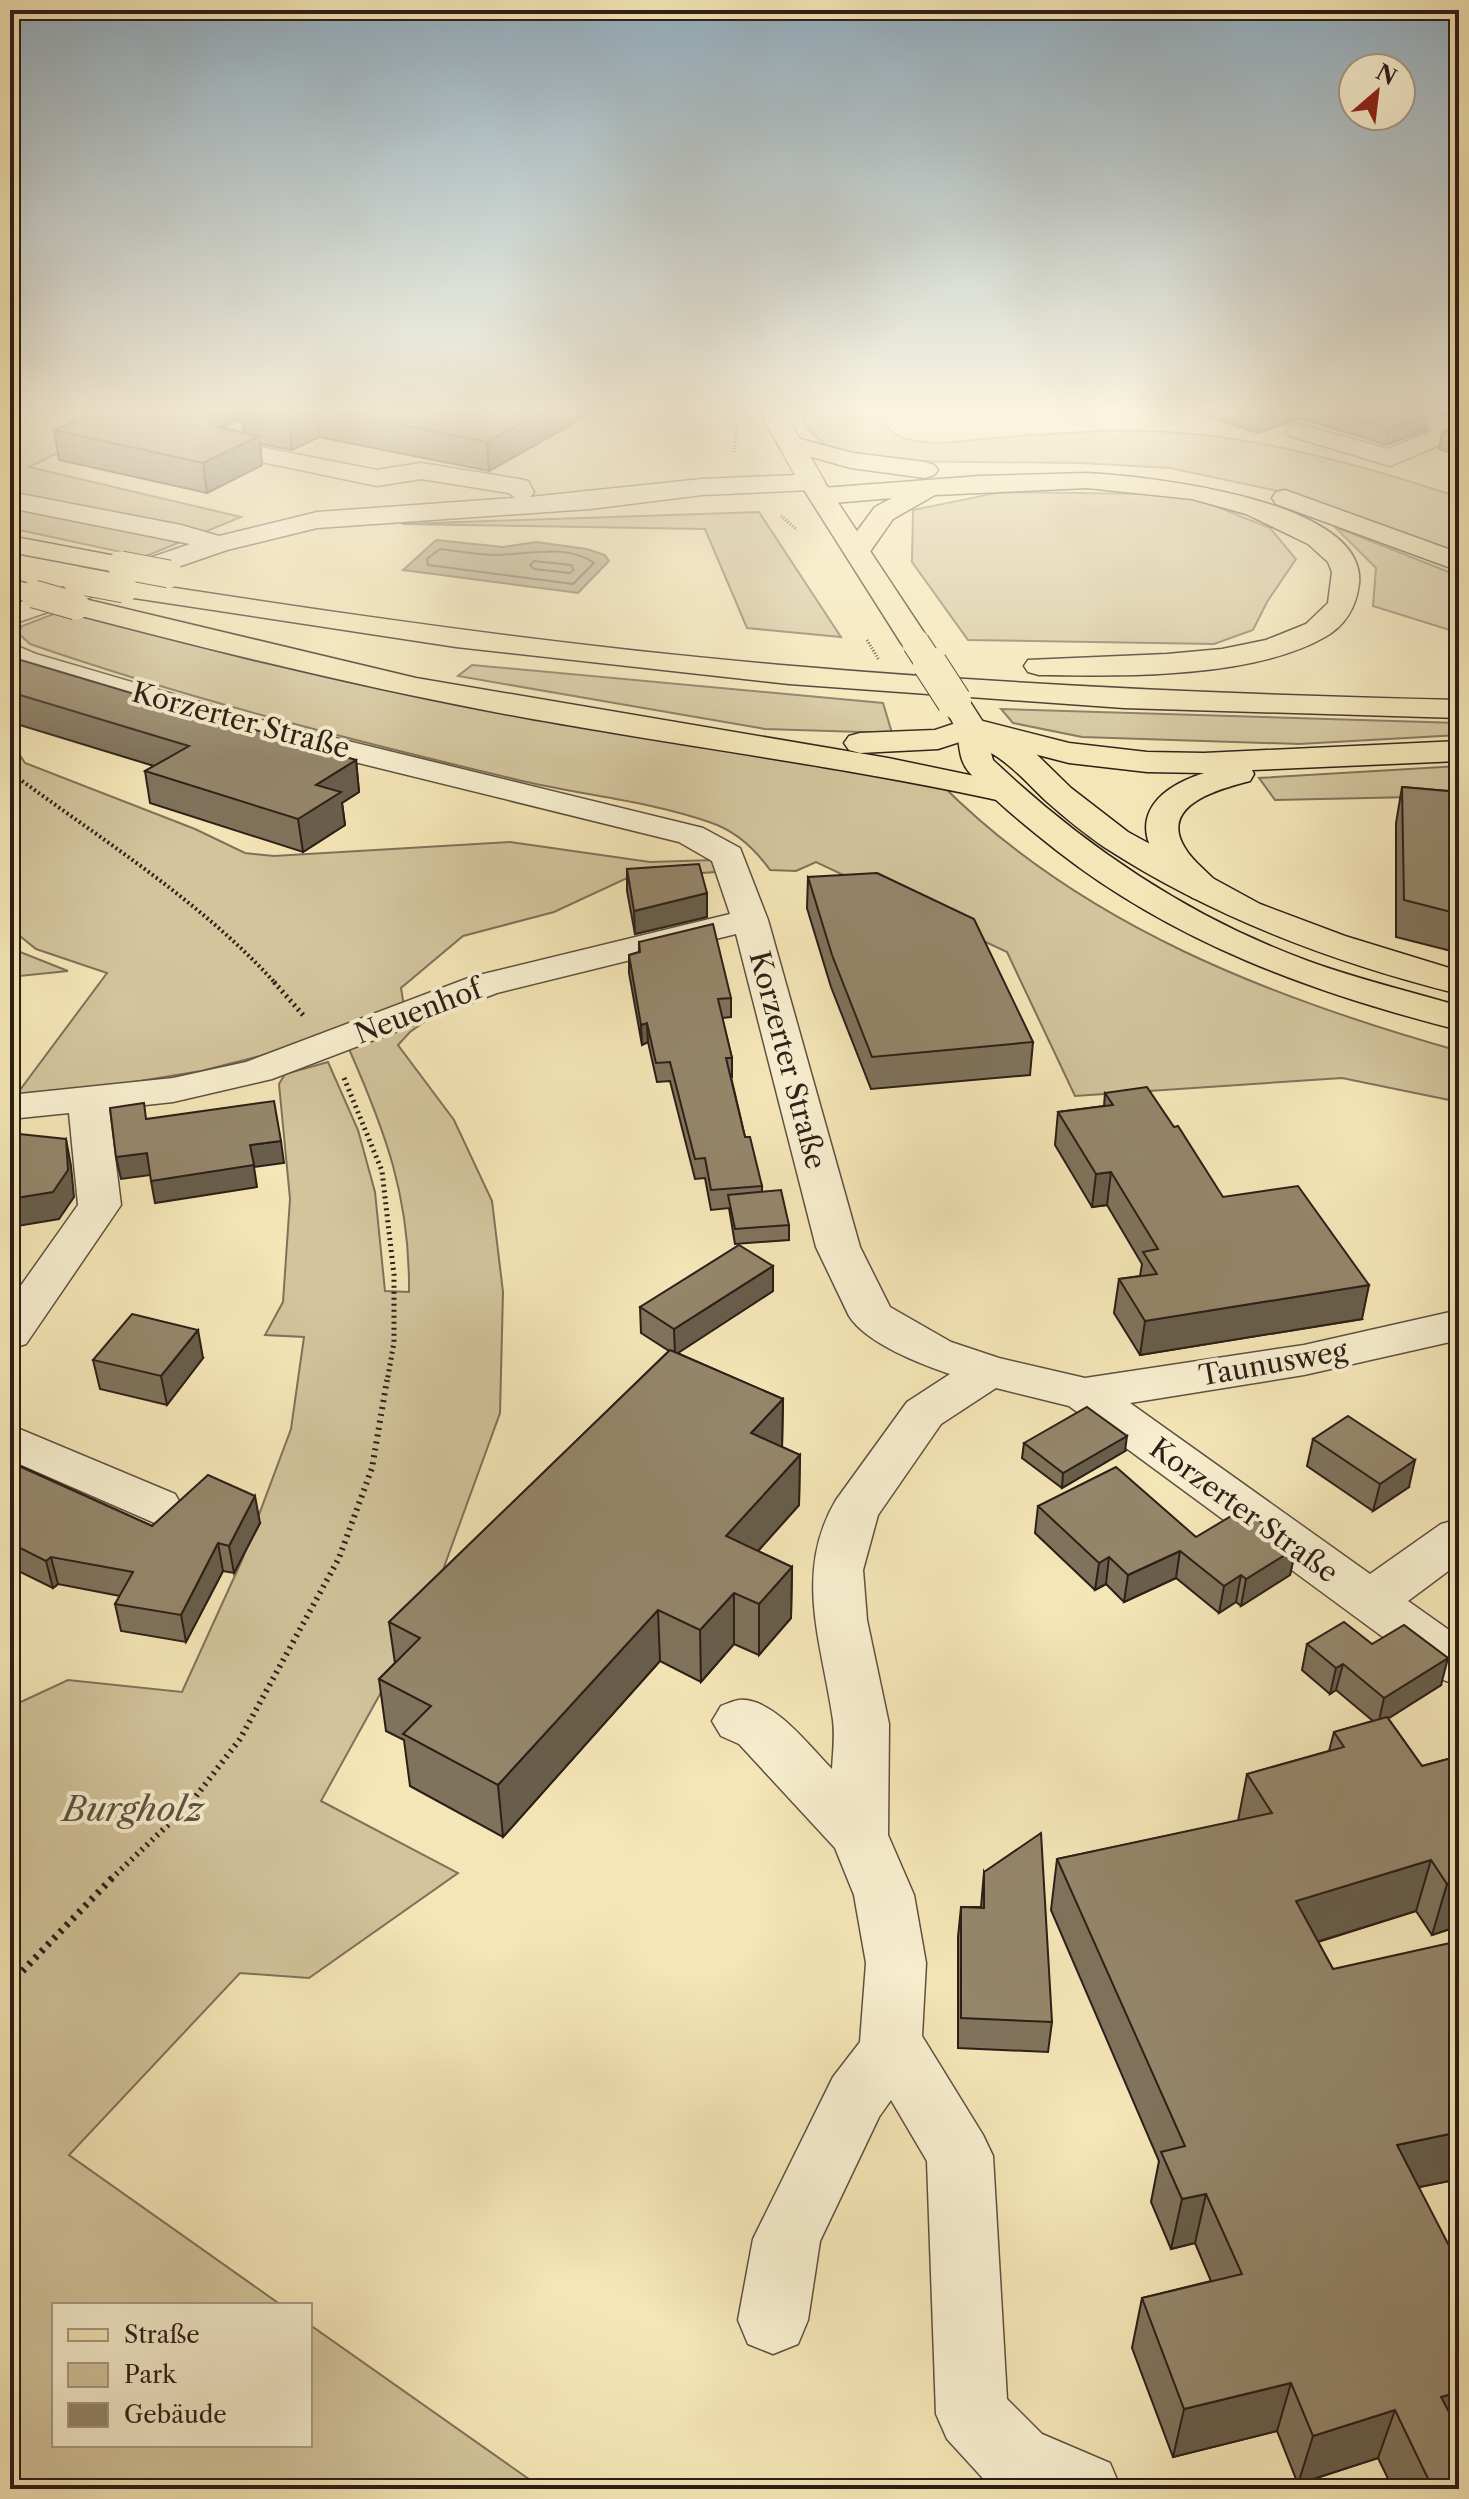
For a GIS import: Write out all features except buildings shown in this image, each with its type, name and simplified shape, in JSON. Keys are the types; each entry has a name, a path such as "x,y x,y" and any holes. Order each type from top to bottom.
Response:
{"main road":[{"path":"842,527 962,714 976,758 1006,792 1055,835 1206,930 1295,969 1459,1018"},
{"path":"857,550 874,527"},
{"path":"980,667 1169,665 1254,653 1283,644 1323,623 1341,605 1347,588 1342,561 1317,537 1298,527"},
{"path":"1362,527 1459,563"},
{"path":"10,544 122,577 489,644 751,672 1111,697 1459,709"},
{"path":"10,567 76,593 246,650 403,685 914,771 1006,792"},
{"path":"22,591 76,593 122,577 169,574 531,626 790,652 980,667 1263,681 1459,685"},
{"path":"710,739 900,743 938,739 962,714"},
{"path":"962,714 1044,748 1117,760 1204,763 1459,751"},
{"path":"962,714 1021,757 1059,795 1116,839 1205,890 1247,912 1332,944 1459,983"},
{"path":"1205,890 1165,845 1162,827 1175,801 1190,790 1222,777 1289,769 1347,756"}],"street":[{"path":"151,527 218,544"},
{"path":"10,616 218,544 290,527"},
{"name":"Korzerter Straße","path":"10,652 25,660 252,727 691,835 728,855 750,920 838,1247 872,1316 935,1353 989,1371 1085,1394 1459,1665"},
{"name":"Neuenhof","path":"10,1107 173,1090 258,1071 484,985 750,920"},
{"path":"10,1334 100,1205 88,1101"},
{"name":"Taunusweg","path":"1085,1394 1304,1360 1459,1325"},
{"path":"859,1835 861,1724 841,1620 837,1570 854,1512 924,1413 989,1371"},
{"path":"10,1441 157,1506"},
{"path":"1370,1601 1459,1537"},
{"path":"740,1721 759,1729 859,1835 884,1895 896,1963 890,2040 960,2156 972,2414 1016,2460 1084,2489"},
{"path":"773,2320 787,2239 856,2097 894,2046"}],"path":[{"path":"793,527 805,542"},
{"path":"10,772 200,912 245,950 284,991"},
{"path":"10,1984 122,1868 190,1804 240,1739 339,1558 372,1468 394,1342 394,1275 382,1171 350,1089"}],"green space":[{"path":"10,527 218,527 144,557"},
{"path":"561,527 769,527 841,637 747,628 705,529"},
{"path":"913,527 1267,527 1296,559 1267,602 1253,630 1214,644 968,640 912,562"},
{"path":"1335,527 1459,576 1459,633 1373,606 1376,568"},
{"path":"1378,527 1459,527 1459,556"},
{"path":"64,610 251,660 418,696 941,784 996,834 1055,878 1117,916 1182,950 1318,1007 1459,1051 1459,1102 1342,1078 1075,1096 1007,952 816,862 796,871 770,870 743,841 727,830 685,814 538,785 270,718 30,644 18,633 22,626"},
{"path":"472,665 883,703 892,733 765,729 458,676"},
{"path":"1001,709 1459,723 1459,735 1299,744 1082,737 1013,723"},
{"path":"10,740 25,763 195,829 245,853 274,856 510,842 650,862 714,860 715,872 625,879 554,912 463,936 401,988 404,1006 284,1050 201,1071 36,1098 14,1098 107,973 36,949 10,928"},
{"path":"1459,766 1459,796 1275,800 1259,778"},
{"path":"10,948 68,971 10,977"},
{"name":"Burgholz","path":"444,1008 410,1032 398,1045 454,1120 492,1201 503,1292 500,1413 432,1600 321,1801 458,1873 309,1978 240,1973 69,2155 278,2303 52,2303 52,2447 312,2447 312,2326 533,2482 536,2489 10,2489 10,1707 68,1680 182,1692 242,1560 291,1429 304,1337 265,1335 283,1302 290,1199 279,1084 285,1074 328,1062 358,1130 375,1192 385,1291 409,1292 405,1226 393,1167 385,1138 349,1049"}],"water":[{"path":"436,540 503,547 536,542 587,549 605,555 609,561 578,593 403,570"}]}
